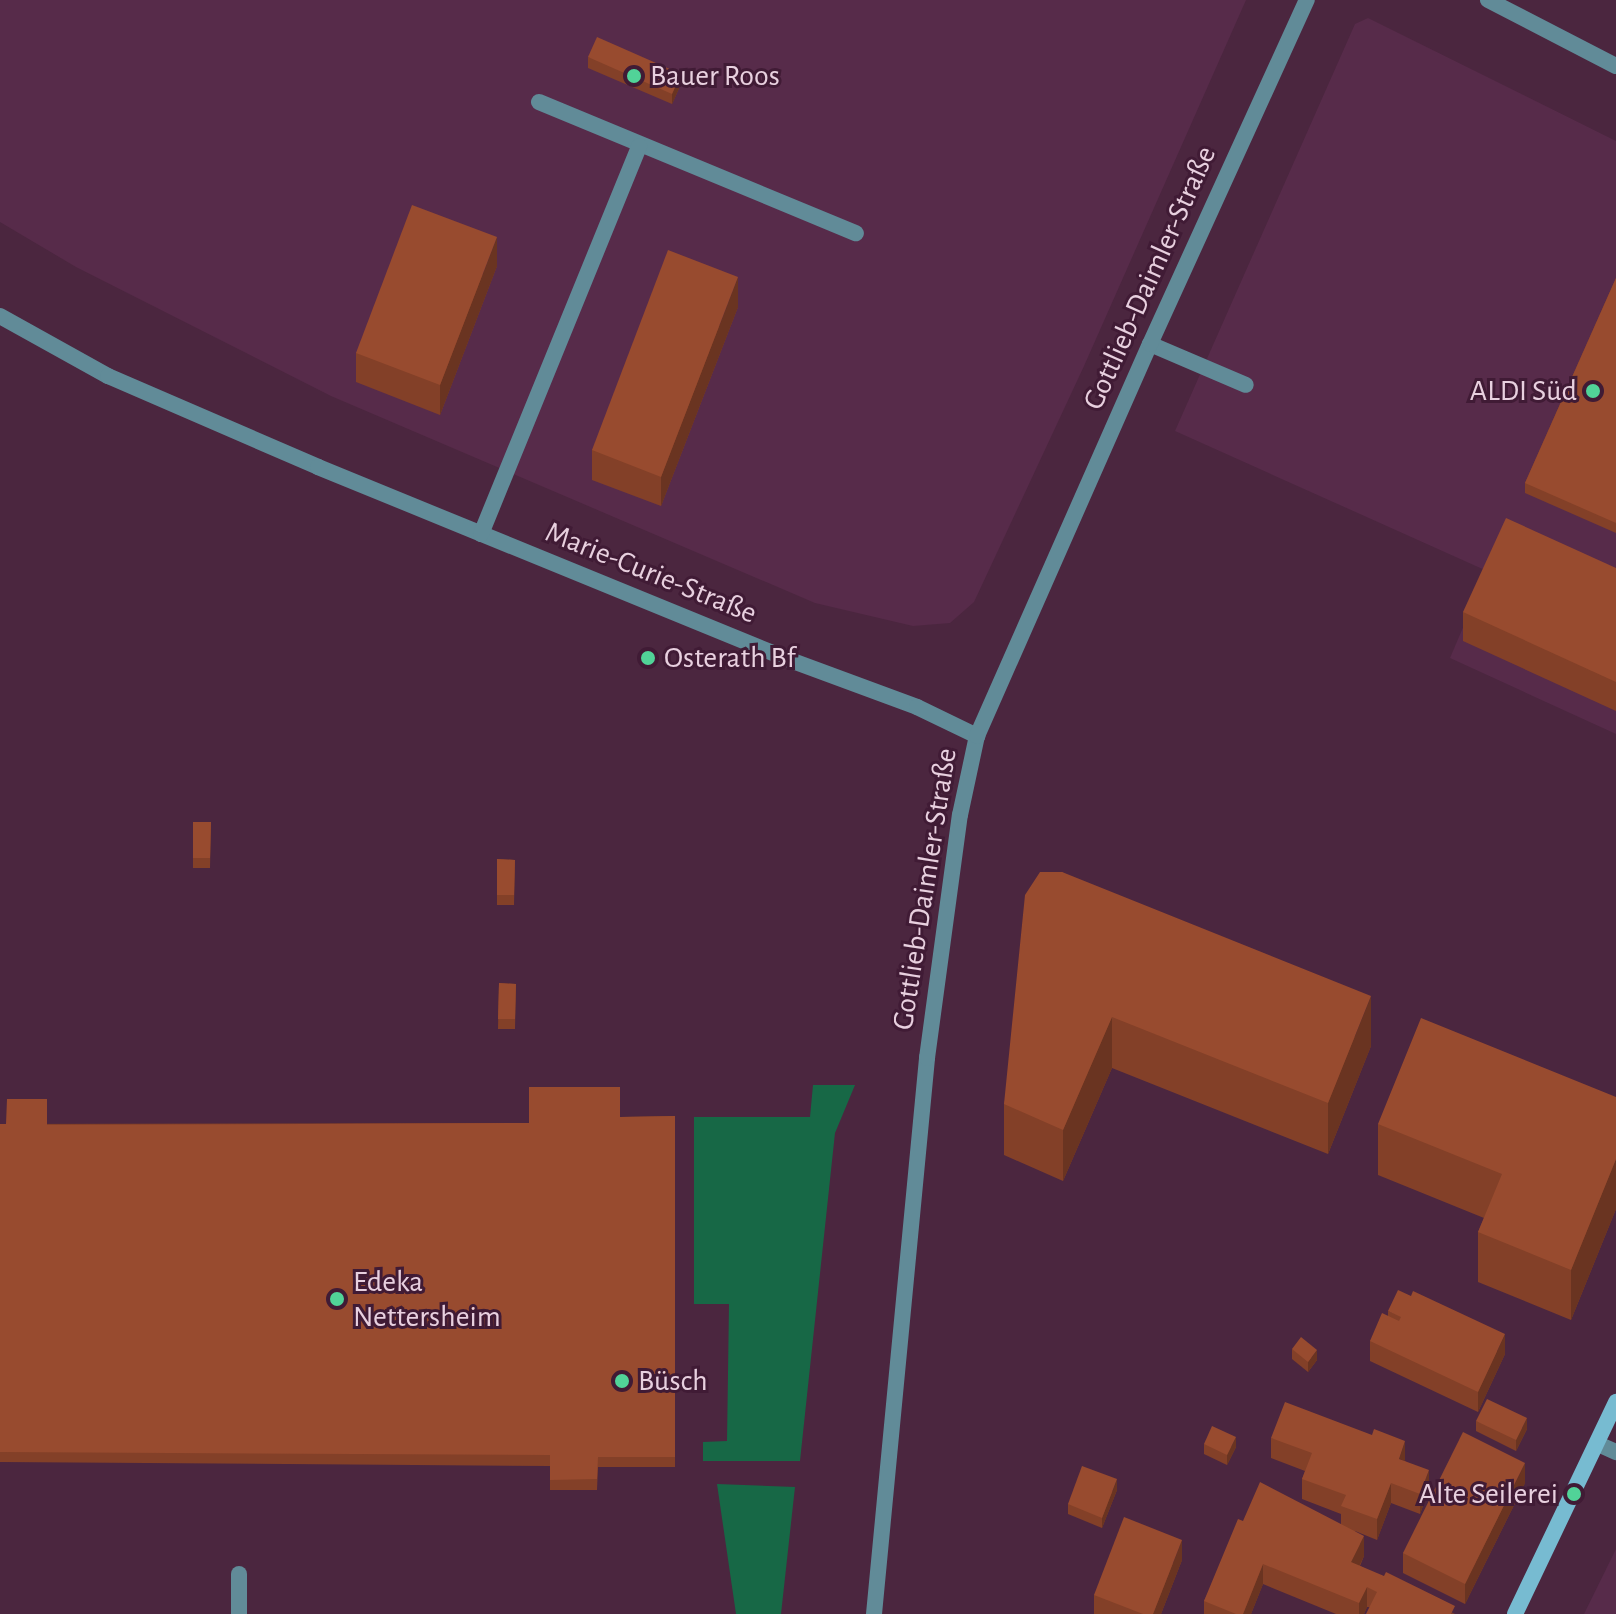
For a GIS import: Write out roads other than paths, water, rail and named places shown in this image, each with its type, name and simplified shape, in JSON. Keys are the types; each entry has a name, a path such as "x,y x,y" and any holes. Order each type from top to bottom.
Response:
{"main road":[{"path":"1515,1614 1616,1402"}],"street":[{"name":"Gottlieb-Daimler-Straße","path":"874,1614 927,1058 960,815 977,736 1150,344 1307,0"},
{"path":"1488,0 1616,66"},
{"path":"539,102 639,146 856,233"},
{"path":"481,534 639,146"},
{"name":"Marie-Curie-Straße","path":"0,316 108,376 481,534 790,660 917,707 977,736"},
{"path":"1150,344 1246,385"},
{"path":"1598,1444 1616,1452"},
{"path":"239,1574 239,1614"}],"place":[{"name":"Bauer Roos","path":"634,76"},
{"name":"ALDI Süd","path":"1593,391"},
{"name":"Osterath Bf","path":"648,658"},
{"name":"Edeka Nettersheim","path":"337,1299"},
{"name":"Büsch","path":"622,1381"},
{"name":"Alte Seilerei","path":"1574,1494"}]}
